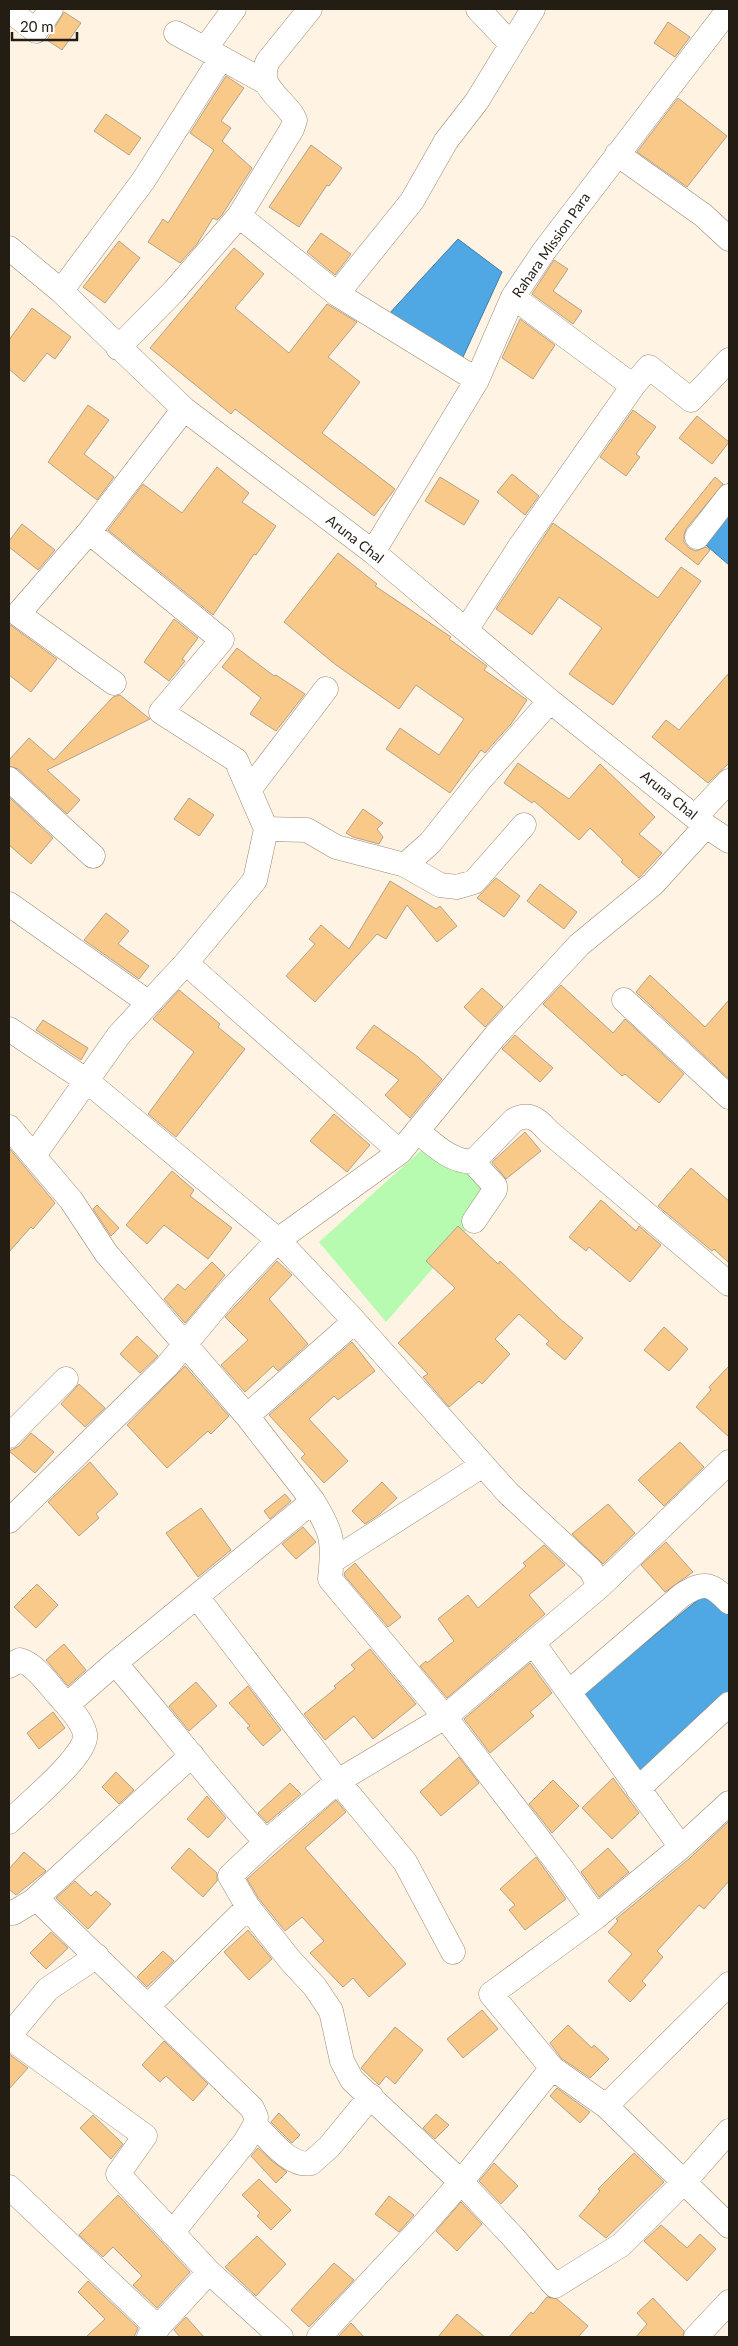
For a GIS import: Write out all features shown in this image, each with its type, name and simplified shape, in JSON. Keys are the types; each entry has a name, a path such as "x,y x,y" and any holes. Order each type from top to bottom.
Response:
{"street":[{"path":"9,10 36,31 51,9"},
{"path":"61,291 143,181 213,54 234,9"},
{"path":"265,82 264,71 268,61 310,9"},
{"path":"478,9 511,44"},
{"path":"337,294 412,202 446,141 477,101 533,9"},
{"name":"Rahara Mission Para","path":"373,552 477,380 513,297 544,251 728,9"},
{"path":"118,348 174,291 239,216 292,129 295,120 288,108 265,82 176,33"},
{"path":"617,154 703,215 729,239"},
{"path":"239,216 337,294 477,380"},
{"name":"Aruna Chal","path":"11,256 61,291 118,348 184,409 373,552 550,701 729,841"},
{"path":"513,297 633,386"},
{"path":"466,630 518,548 633,386 649,367 691,400 729,360"},
{"path":"114,682 13,610 89,532 184,409"},
{"path":"697,537 729,496"},
{"path":"34,1155 119,1035 186,963 255,880 266,829 236,760 161,712 222,640 89,532"},
{"path":"249,790 326,689"},
{"path":"405,865 430,843 480,780 550,701"},
{"path":"9,778 93,856"},
{"path":"9,1521 167,1366 225,1296 278,1240 400,1152 495,1036 579,945 652,884 701,821 729,781"},
{"path":"266,829 307,830 336,847 405,865 440,885 457,887 474,882 524,825"},
{"path":"9,904 149,1003"},
{"path":"186,963 400,1152"},
{"path":"624,1000 729,1097"},
{"path":"9,1029 88,1081 278,1240 508,1493 591,1570 599,1587"},
{"path":"417,1131 451,1158 461,1162 473,1162 514,1120 522,1116 531,1116 539,1120 548,1131 729,1284"},
{"path":"9,1127 71,1200 106,1253 184,1346 247,1416 313,1501 329,1526 333,1545 330,1579 445,1717 562,1869 596,1917"},
{"path":"473,1162 495,1186 495,1190 474,1221"},
{"path":"247,1416 354,1322"},
{"path":"9,1436 66,1379"},
{"path":"729,1462 599,1587 445,1717 338,1780 230,1876 248,1907 290,1960 315,1987 331,2011 342,2061 352,2080 372,2096 461,2182 513,2237 555,2286 621,2245 684,2182 729,2131"},
{"path":"332,1561 483,1465"},
{"path":"67,1705 115,1663 313,1501"},
{"path":"569,1692 682,1595 697,1585 706,1585 721,1593 729,1602"},
{"path":"197,1597 338,1780 405,1862 453,1952"},
{"path":"533,1643 681,1847"},
{"path":"9,1666 20,1660 26,1662 67,1705 85,1734 84,1744 76,1757 9,1822"},
{"path":"115,1663 232,1806 266,1842"},
{"path":"638,1789 729,1704"},
{"path":"9,1912 34,1902 192,1755"},
{"path":"729,1803 681,1847 596,1917 491,1994 552,2068 606,2106 729,2226"},
{"path":"34,1902 41,1903 52,1912 252,2108 256,2117 256,2125 245,2142 172,2232"},
{"path":"148,2006 248,1907"},
{"path":"97,1956 48,1989 9,2036 145,2136 118,2174 209,2272 281,2337"},
{"path":"606,2106 729,1984"},
{"path":"319,2337 420,2229 461,2182 552,2068"},
{"path":"256,2125 290,2158 305,2164 311,2163 329,2147 372,2096"},
{"path":"9,2187 153,2333 209,2272"},
{"path":"696,2337 729,2302"}],"green space":[{"path":"426,1146 480,1182 504,1187 386,1322 319,1242"}],"water":[{"path":"458,239 502,272 458,368 387,316"},
{"path":"729,503 729,565 700,540"},
{"path":"710,1590 729,1608 729,1694 641,1776 581,1695"}],"building":[{"path":"64,12 81,23 62,50 47,40"},
{"path":"668,22 690,37 675,57 654,43"},
{"path":"226,76 244,88 221,121 231,128 222,141 252,168 222,215 217,220 213,218 197,244 180,263 148,242 163,219 168,223 214,150 190,133"},
{"path":"678,98 727,136 687,187 637,152"},
{"path":"106,114 141,138 129,155 94,131"},
{"path":"311,145 342,168 329,186 327,185 299,227 269,207"},
{"path":"321,233 351,254 335,275 307,252"},
{"path":"119,241 140,258 105,303 83,287"},
{"path":"234,248 264,274 235,308 289,353 327,304 357,322 328,357 360,382 322,433 395,489 374,516 235,409 231,414 150,348"},
{"path":"554,260 568,269 553,291 582,311 573,324 532,294"},
{"path":"32,308 71,337 55,359 47,353 24,382 9,369 9,340"},
{"path":"520,319 555,345 533,379 502,358"},
{"path":"88,405 109,420 84,454 114,477 97,500 48,462"},
{"path":"633,410 656,427 636,454 640,457 626,476 600,457"},
{"path":"697,416 729,442 712,464 679,438"},
{"path":"217,467 249,493 242,502 276,526 256,555 254,554 213,615 108,530 143,484 182,513"},
{"path":"512,474 539,496 525,515 497,492"},
{"path":"440,477 479,501 464,525 425,501"},
{"path":"715,477 723,484 686,529 684,535 684,542 689,548 696,551 706,547 710,550 698,565 665,539"},
{"path":"553,523 658,598 681,567 701,581 613,705 569,674 602,628 559,597 532,635 496,609"},
{"path":"22,524 55,550 38,570 9,547 9,541"},
{"path":"338,553 377,584 375,586 451,637 449,639 487,666 484,670 527,700 511,724 485,753 481,750 450,793 386,749 400,728 439,755 464,719 416,685 399,709 336,665 284,622"},
{"path":"174,619 198,638 182,659 185,661 169,681 144,662"},
{"path":"9,624 57,659 31,692 9,675"},
{"path":"237,648 274,676 276,675 305,694 276,731 250,714 261,698 222,667"},
{"path":"729,673 729,763 708,783 652,737 666,720 679,730"},
{"path":"120,695 150,719 47,770 80,800 67,814 18,769 9,766 9,760 29,738 54,760 113,697"},
{"path":"518,763 569,799 600,764 655,817 639,834 662,853 639,878 621,862 623,860 590,828 579,840 534,801 532,803 504,783"},
{"path":"9,797 53,838 31,864 9,845"},
{"path":"189,798 214,815 199,836 174,819"},
{"path":"363,809 383,823 377,829 383,837 379,844 353,837 346,833"},
{"path":"496,878 520,896 504,917 477,898"},
{"path":"390,881 436,909 440,906 457,926 437,942 407,905 386,939 377,934 315,1002 286,976 315,944 309,939 321,925 349,949"},
{"path":"540,884 577,912 564,929 527,901"},
{"path":"106,913 129,931 118,944 149,966 139,979 84,940"},
{"path":"650,975 705,1027 729,1000 729,1079 636,992"},
{"path":"561,985 613,1033 625,1019 684,1074 659,1103 625,1074 622,1076 543,1004"},
{"path":"482,988 503,1007 485,1027 464,1007"},
{"path":"179,990 220,1024 218,1027 245,1049 176,1137 148,1114 194,1052 153,1019"},
{"path":"43,1020 88,1048 81,1060 36,1030"},
{"path":"374,1025 418,1057 442,1079 410,1118 385,1095 399,1080 356,1048"},
{"path":"515,1035 553,1068 540,1082 502,1049"},
{"path":"334,1114 370,1145 347,1172 310,1141"},
{"path":"525,1132 541,1151 506,1179 492,1162"},
{"path":"9,1148 55,1203 33,1229 31,1227 9,1252"},
{"path":"691,1168 729,1201 729,1263 714,1249 712,1251 658,1206"},
{"path":"172,1171 194,1190 190,1196 232,1228 208,1259 164,1225 147,1244 126,1225"},
{"path":"601,1200 636,1231 639,1226 661,1245 630,1282 589,1247 586,1251 569,1237"},
{"path":"97,1205 119,1228 111,1236 93,1209"},
{"path":"458,1226 498,1264 500,1261 559,1318 583,1338 565,1360 546,1344 549,1341 519,1314 495,1339 510,1354 482,1384 479,1381 449,1407 423,1377 428,1374 398,1343 455,1288 426,1261"},
{"path":"277,1261 292,1275 269,1299 308,1344 278,1371 273,1366 245,1392 221,1365 248,1340 225,1317"},
{"path":"212,1262 225,1275 185,1323 164,1299 178,1284 185,1290"},
{"path":"664,1327 688,1349 669,1371 644,1350"},
{"path":"137,1336 158,1356 140,1373 120,1354"},
{"path":"352,1342 375,1371 338,1400 334,1396 309,1419 348,1461 324,1483 301,1458 305,1454 269,1415"},
{"path":"185,1366 229,1416 211,1434 208,1431 167,1468 127,1425"},
{"path":"729,1366 729,1437 696,1407 711,1390 709,1387"},
{"path":"79,1384 105,1408 85,1427 61,1404"},
{"path":"31,1433 54,1452 35,1473 9,1451 19,1446"},
{"path":"680,1442 704,1467 664,1506 638,1480"},
{"path":"90,1462 118,1494 96,1514 99,1518 79,1536 48,1502"},
{"path":"382,1482 397,1498 380,1514 365,1524 352,1511"},
{"path":"285,1494 291,1501 270,1519 264,1511"},
{"path":"608,1504 635,1533 603,1564 572,1534"},
{"path":"201,1508 231,1550 198,1577 166,1533"},
{"path":"303,1527 316,1542 296,1559 282,1544"},
{"path":"666,1542 693,1572 665,1592 641,1565"},
{"path":"544,1545 565,1565 529,1595 545,1614 447,1698 420,1666 426,1661 427,1663 454,1641 438,1619 468,1595 478,1608 526,1566 523,1563"},
{"path":"355,1563 401,1617 388,1627 344,1575"},
{"path":"37,1584 58,1605 36,1628 14,1607"},
{"path":"64,1644 86,1670 68,1686 46,1660"},
{"path":"370,1649 416,1704 373,1739 354,1716 325,1740 304,1714 336,1688 334,1686 355,1669 351,1665"},
{"path":"530,1663 552,1693 530,1712 534,1716 490,1753 464,1719"},
{"path":"196,1682 217,1706 189,1731 169,1706"},
{"path":"248,1686 281,1730 263,1746 247,1728 250,1726 229,1703"},
{"path":"53,1712 65,1728 39,1749 27,1733"},
{"path":"459,1757 479,1783 441,1816 420,1792"},
{"path":"116,1772 134,1790 119,1804 102,1787"},
{"path":"613,1778 639,1813 612,1839 582,1808"},
{"path":"553,1780 579,1806 552,1833 529,1804"},
{"path":"290,1783 301,1794 267,1823 258,1813"},
{"path":"207,1796 226,1818 208,1838 187,1819"},
{"path":"336,1800 346,1812 305,1848 406,1964 369,1997 353,1978 343,1987 310,1953 324,1941 302,1917 285,1931 259,1899 247,1879"},
{"path":"729,1821 729,1881 704,1909 699,1905 657,1951 663,1957 642,1981 646,1985 630,2002 608,1981 632,1954 608,1932 618,1921 616,1919 690,1858"},
{"path":"189,1848 217,1873 217,1881 203,1897 171,1868"},
{"path":"608,1848 629,1872 599,1897 581,1872"},
{"path":"24,1852 46,1871 16,1895 9,1889 9,1869"},
{"path":"536,1857 566,1899 525,1930 509,1910 515,1905 500,1889"},
{"path":"75,1881 91,1896 96,1891 111,1904 88,1929 56,1898"},
{"path":"248,1930 272,1959 249,1980 224,1952"},
{"path":"51,1932 68,1948 46,1969 30,1953"},
{"path":"163,1951 174,1961 147,1987 137,1977"},
{"path":"482,2010 498,2029 463,2058 447,2039"},
{"path":"568,2025 592,2048 594,2045 609,2059 590,2078 561,2058 550,2043"},
{"path":"395,2027 423,2050 395,2084 386,2076 379,2085 361,2068"},
{"path":"164,2041 208,2084 193,2101 166,2076 160,2082 142,2065"},
{"path":"9,2054 28,2068 9,2089"},
{"path":"557,2088 590,2112 580,2123 550,2096"},
{"path":"279,2113 300,2135 292,2143 271,2122"},
{"path":"436,2114 449,2125 435,2139 423,2128"},
{"path":"93,2115 123,2144 111,2159 80,2128"},
{"path":"258,2148 287,2172 276,2183 251,2156"},
{"path":"634,2153 664,2182 606,2238 579,2216 600,2191 598,2189"},
{"path":"494,2163 518,2186 501,2204 479,2181"},
{"path":"259,2179 291,2210 271,2230 257,2216 260,2213 242,2195"},
{"path":"118,2195 190,2272 157,2308 133,2285 142,2276 113,2247 103,2257 79,2235"},
{"path":"389,2196 414,2215 399,2232 375,2214"},
{"path":"461,2202 482,2224 457,2251 436,2231"},
{"path":"661,2225 687,2248 700,2234 716,2249 687,2281 644,2241"},
{"path":"257,2236 286,2264 256,2296 225,2267"},
{"path":"334,2263 354,2280 309,2327 291,2310"},
{"path":"88,2281 138,2328 134,2337 86,2337 105,2319 78,2292"},
{"path":"547,2297 557,2299 588,2326 578,2337 509,2337 531,2312 533,2314"},
{"path":"653,2298 684,2331 683,2337 636,2337 647,2324 637,2313"},
{"path":"457,2314 485,2337 438,2337"},
{"path":"186,2317 204,2337 180,2337 174,2330"},
{"path":"351,2323 364,2337 338,2337"}]}
